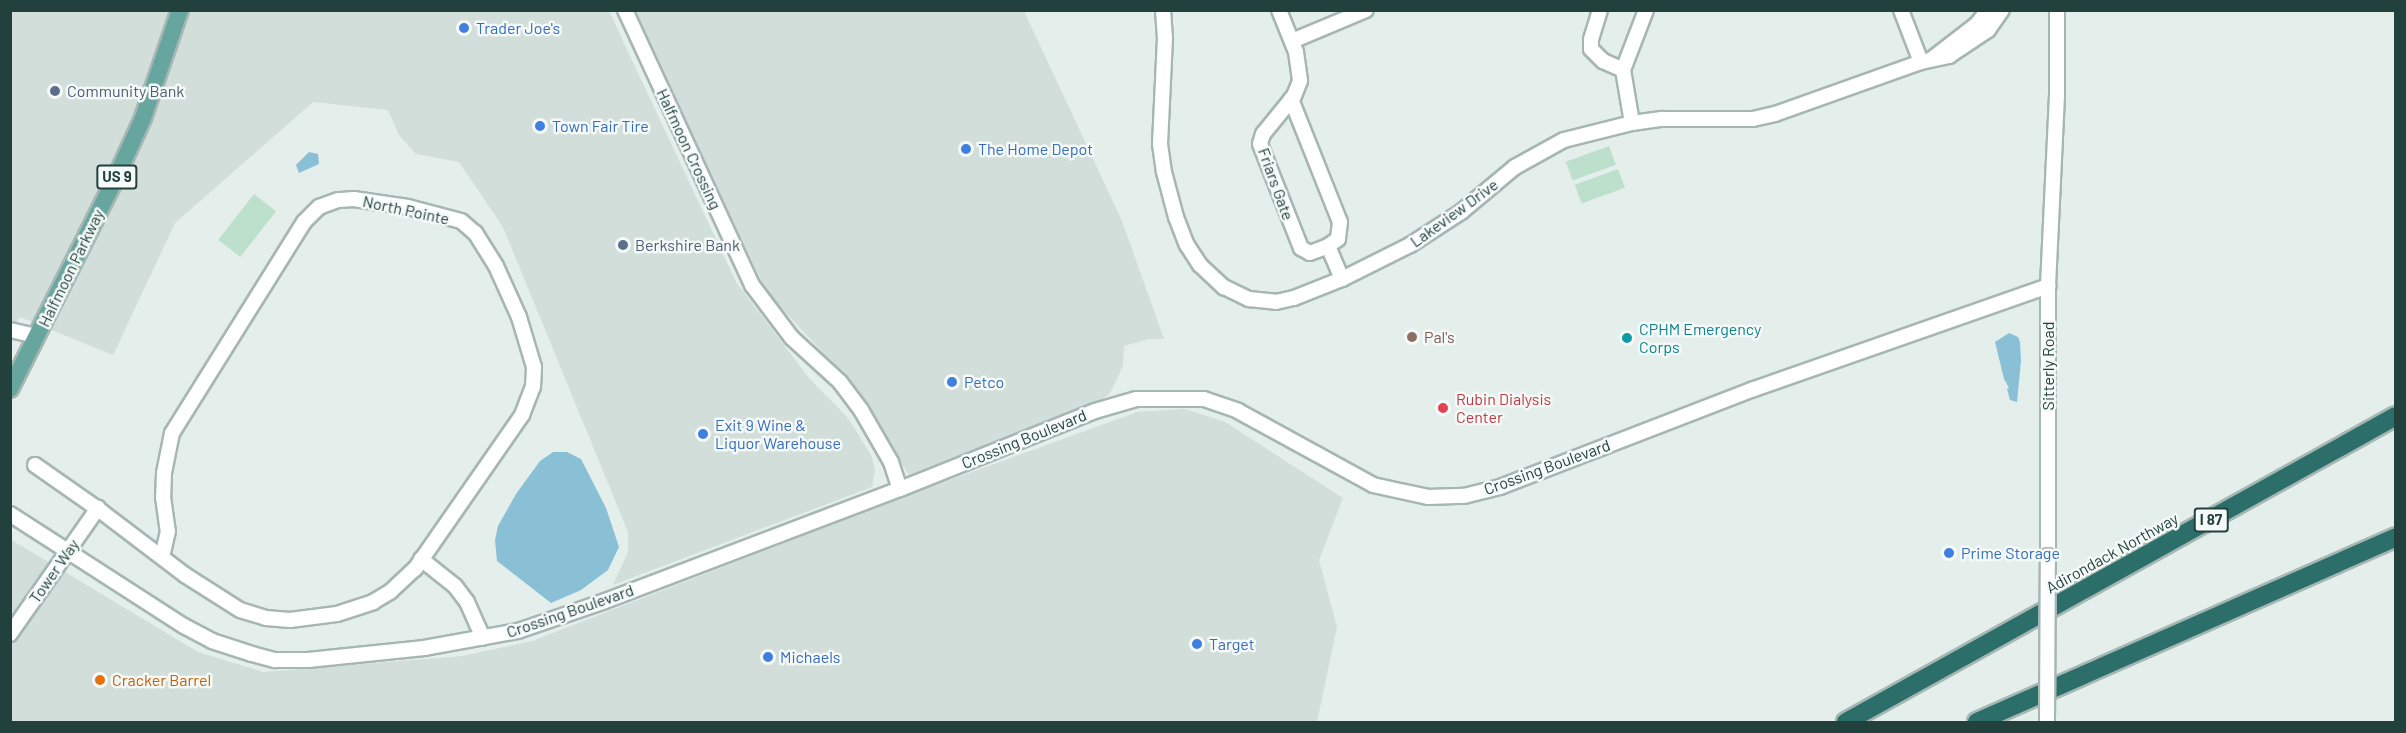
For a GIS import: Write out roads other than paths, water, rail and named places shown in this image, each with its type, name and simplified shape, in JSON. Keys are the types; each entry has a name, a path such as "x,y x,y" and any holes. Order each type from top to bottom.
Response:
{"highway":[{"name":"Adirondack Northway","path":"1846,723 2396,416"},
{"path":"1977,723 2396,537"}],"main road":[{"name":"Halfmoon Parkway","path":"13,376 37,336 138,129 180,10"}],"street":[{"name":"Halfmoon Crossing","path":"625,10 752,285 792,338 840,382 861,410 891,462 900,489"},
{"name":"Lakeview Drive","path":"1163,10 1165,38 1160,123 1164,172 1176,217 1187,245 1200,266 1224,287 1249,299 1276,302 1294,298 1342,279 1410,245 1437,228 1536,153 1564,140 1632,123 1689,118 1753,119 1775,114 1927,60 1948,56 1988,30 2002,10"},
{"name":"Friars Gate","path":"1279,10 1292,41 1300,81 1291,99 1263,134 1260,144 1301,248 1310,253 1328,246"},
{"path":"1292,41 1366,10"},
{"path":"1600,10 1591,39 1591,49 1603,61 1623,70"},
{"path":"1632,123 1623,70 1646,10"},
{"name":"Lakeview Drive","path":"1927,60 1977,24 1988,10"},
{"name":"Sitterly Road","path":"2047,723 2048,286 2057,96 2057,10"},
{"path":"1906,12 1927,60"},
{"path":"1291,99 1340,222 1338,239 1328,246 1342,279"},
{"name":"North Pointe","path":"35,465 98,508 193,581 240,610 266,618 290,620 337,614 373,602 392,591 421,559 522,415 533,387 534,367 519,317 496,266 475,233 461,221 408,207 354,199 338,200 318,207 304,222 182,412 166,451 163,497 168,531 162,556"},
{"name":"Crossing Boulevard","path":"10,514 184,626 213,641 275,660 308,660 424,648 518,631 605,601 900,489 1095,411 1136,399 1179,397 1204,399 1238,411 1373,485 1428,497 1464,496 1500,487 1754,389 2048,286"},
{"path":"10,330 37,336"},
{"name":"Tower Way","path":"10,634 98,508"},
{"path":"421,559 455,586 467,602 483,638"}],"water":[{"path":"309,152 318,154 319,164 299,173 296,165"},
{"path":"2009,333 2018,337 2020,342 2021,361 2017,402 2010,400 2007,389 2009,388 2004,379 1995,342"},
{"path":"553,452 567,452 581,459 606,508 619,547 608,570 581,590 551,603 497,561 495,540 498,526 516,494 540,461"}],"place":[{"name":"Trader Joe's","path":"464,28"},
{"name":"Community Bank","path":"55,91"},
{"name":"Town Fair Tire","path":"540,126"},
{"name":"The Home Depot","path":"966,149"},
{"name":"Berkshire Bank","path":"623,245"},
{"name":"Pal's","path":"1412,337"},
{"name":"CPHM Emergency Corps","path":"1627,338"},
{"name":"Petco","path":"952,382"},
{"name":"Rubin Dialysis Center","path":"1443,408"},
{"name":"Exit 9 Wine & Liquor Warehouse","path":"703,434"},
{"name":"Prime Storage","path":"1949,553"},
{"name":"Target","path":"1197,644"},
{"name":"Michaels","path":"768,657"},
{"name":"Cracker Barrel","path":"100,680"}]}
